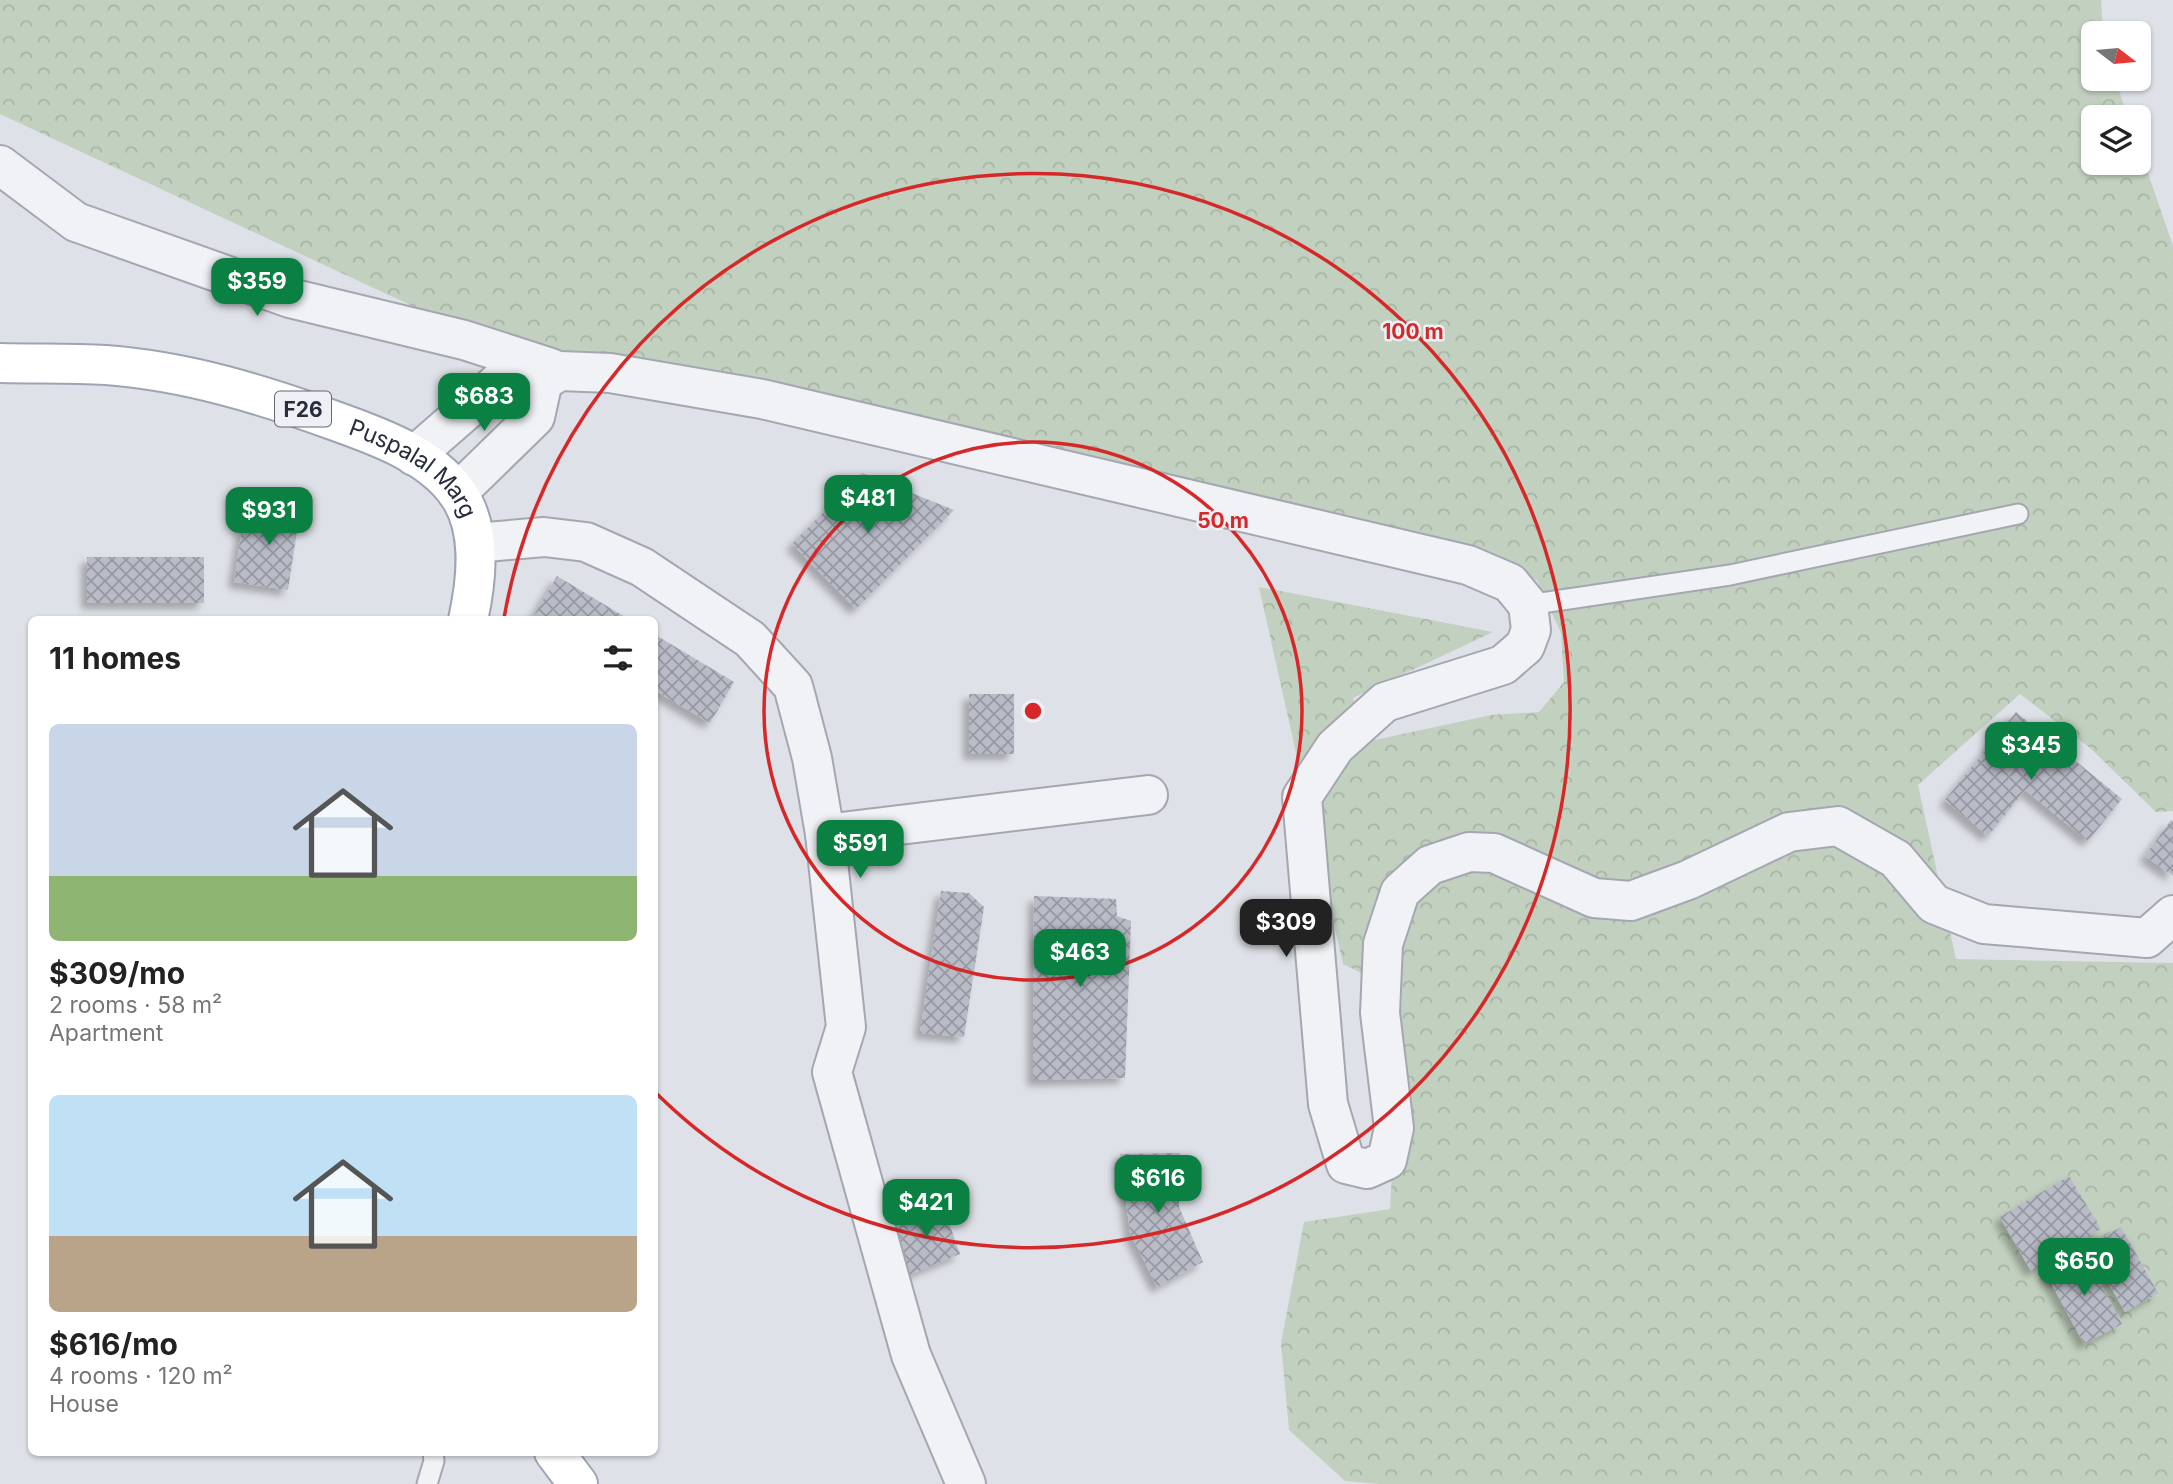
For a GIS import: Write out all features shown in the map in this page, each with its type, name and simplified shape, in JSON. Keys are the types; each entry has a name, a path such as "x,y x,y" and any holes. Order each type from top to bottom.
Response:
{"main road":[{"name":"Puspalal Marg","path":"0,363 108,366 186,377 262,394 366,432 414,456 439,472 457,493 471,518 475,543 474,592 469,616"},
{"path":"557,1456 578,1484"}],"street":[{"path":"0,165 76,222 290,298 464,340 552,376"},
{"path":"414,456 502,379 610,373 762,399 1468,565 1510,583 1528,605 1531,630 1525,646 1503,665 1385,702 1335,747 1302,797 1328,1104 1346,1164 1367,1169 1387,1160 1394,1128 1380,1013 1383,944 1400,892 1430,865 1469,852 1494,853 1594,898 1631,901 1688,880 1789,832 1838,826 1896,859 1934,904 1984,924 2147,938 2173,915"},
{"path":"457,493 535,417 552,376"},
{"path":"475,543 544,537 586,542 642,567 750,639 793,686 812,758 825,834 846,1027 832,1072 911,1355 966,1484"},
{"path":"825,834 1148,795"}],"lane":[{"path":"1528,605 1730,575 2018,514"},
{"path":"427,1484 433,1456"}],"green space":[{"path":"0,0 2101,0 2102,21 2081,21 2081,91 2119,91 2124,105 2081,105 2081,175 2149,175 2173,246 2173,811 2156,812 2090,748 2020,694 1918,785 1956,959 2173,963 2173,1484 1380,1484 1345,1481 1289,1430 1281,1343 1304,1222 1390,1209 1402,993 1343,964 1259,587 1493,632 1353,698 1365,742 1491,715 1539,712 1564,682 1561,633 1537,580 1244,507 569,379 0,114"}],"building":[{"path":"862,473 954,510 856,609 792,544"},
{"path":"264,498 301,504 288,590 234,582 242,528 259,530"},
{"path":"87,557 204,557 204,603 87,603"},
{"path":"557,576 623,616 534,616"},
{"path":"658,636 734,682 710,723 658,692"},
{"path":"969,694 1014,694 1014,754 969,754"},
{"path":"2016,712 2122,799 2088,841 2025,790 1988,836 1945,800"},
{"path":"2171,820 2173,821 2173,876 2145,856"},
{"path":"941,891 969,893 984,907 964,1037 920,1033"},
{"path":"1034,896 1116,899 1117,916 1131,921 1125,1078 1033,1080"},
{"path":"1180,1153 1179,1207 1203,1262 1157,1287 1130,1232 1120,1154"},
{"path":"2069,1176 2101,1229 2031,1271 2000,1217"},
{"path":"942,1203 960,1254 909,1275 892,1226"},
{"path":"2121,1227 2158,1293 2125,1312 2087,1246"},
{"path":"2083,1252 2122,1324 2084,1344 2045,1272"}]}
